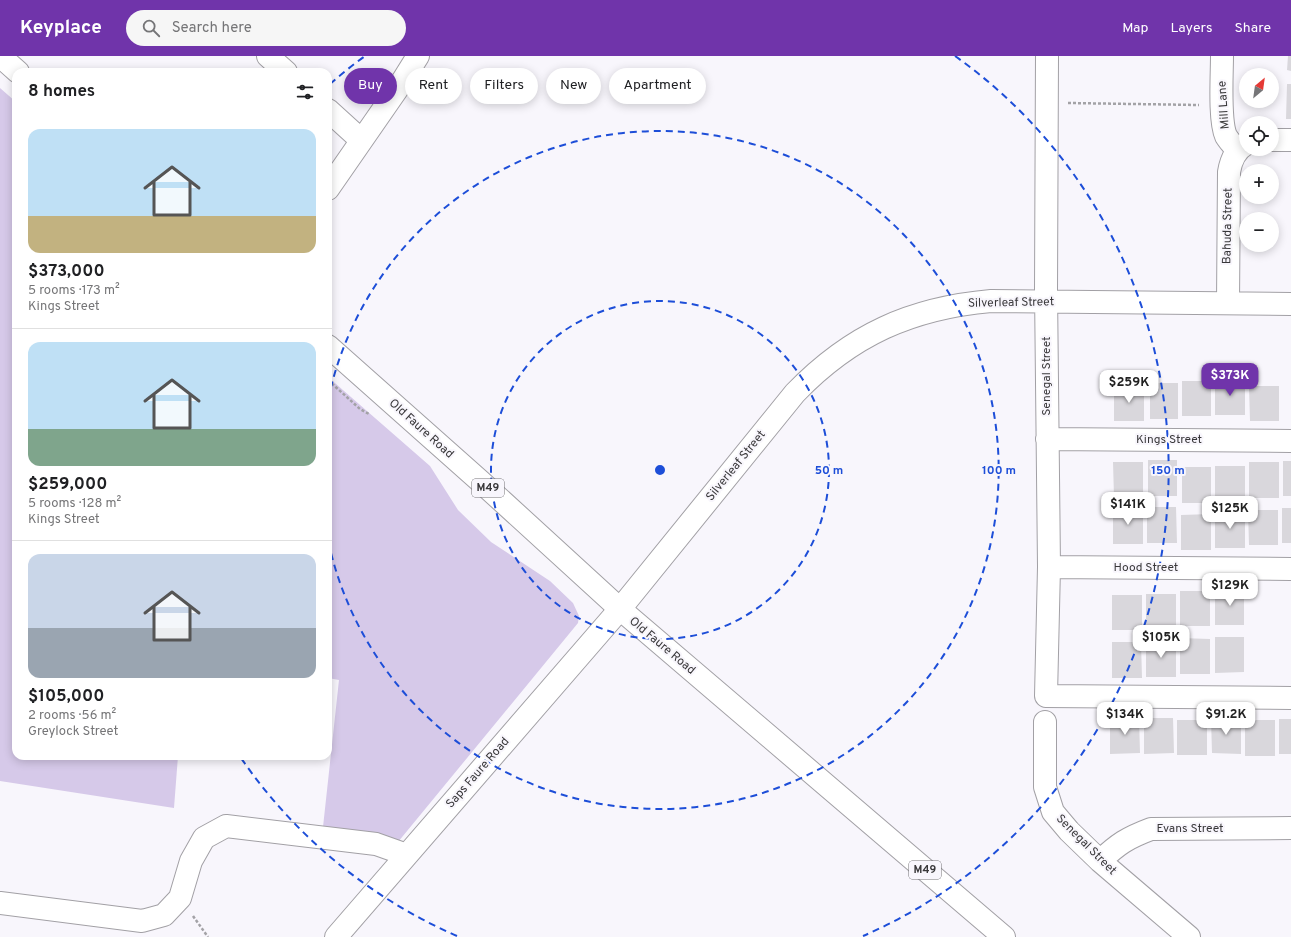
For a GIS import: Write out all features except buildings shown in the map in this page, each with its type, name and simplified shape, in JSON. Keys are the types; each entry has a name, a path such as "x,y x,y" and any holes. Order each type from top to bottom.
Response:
{"street":[{"path":"0,56 14,68"},
{"path":"268,56 282,68"},
{"path":"332,183 398,88 418,56"},
{"name":"Senegal Street","path":"1047,56 1046,302 1048,567 1046,696 1291,698"},
{"name":"Mill Lane","path":"1222,56 1222,106 1226,135 1239,146"},
{"path":"332,114 361,140"},
{"path":"1279,140 1291,140"},
{"name":"Bahuda Street","path":"1228,303 1229,172 1233,157 1239,151"},
{"name":"Silverleaf Street","path":"620,610 796,393 811,377 846,348 895,322 944,307 991,301 1291,304"},
{"name":"Old Faure Road","path":"332,350 480,481 620,610 1004,937"},
{"name":"Kings Street","path":"1047,439 1291,441"},
{"name":"Hood Street","path":"1048,567 1291,569"},
{"name":"Saps Faure Road","path":"336,937 620,610"},
{"name":"Senegal Street","path":"1045,722 1045,787 1053,812 1069,831 1100,861 1189,937"},
{"path":"0,903 142,921 164,915 180,898 191,861 204,838 226,826 376,844 407,855"},
{"name":"Evans Street","path":"1100,861 1120,842 1151,829 1291,828"}],"path":[{"path":"1062,103 1222,106"}],"shaded area":[{"path":"0,88 12,98 12,760 178,760 174,808 0,781"},
{"path":"332,380 430,466 458,510 491,542 550,581 573,603 579,616 578,623 398,842 323,827 330,760 332,760 332,744 339,680 332,679"}]}
